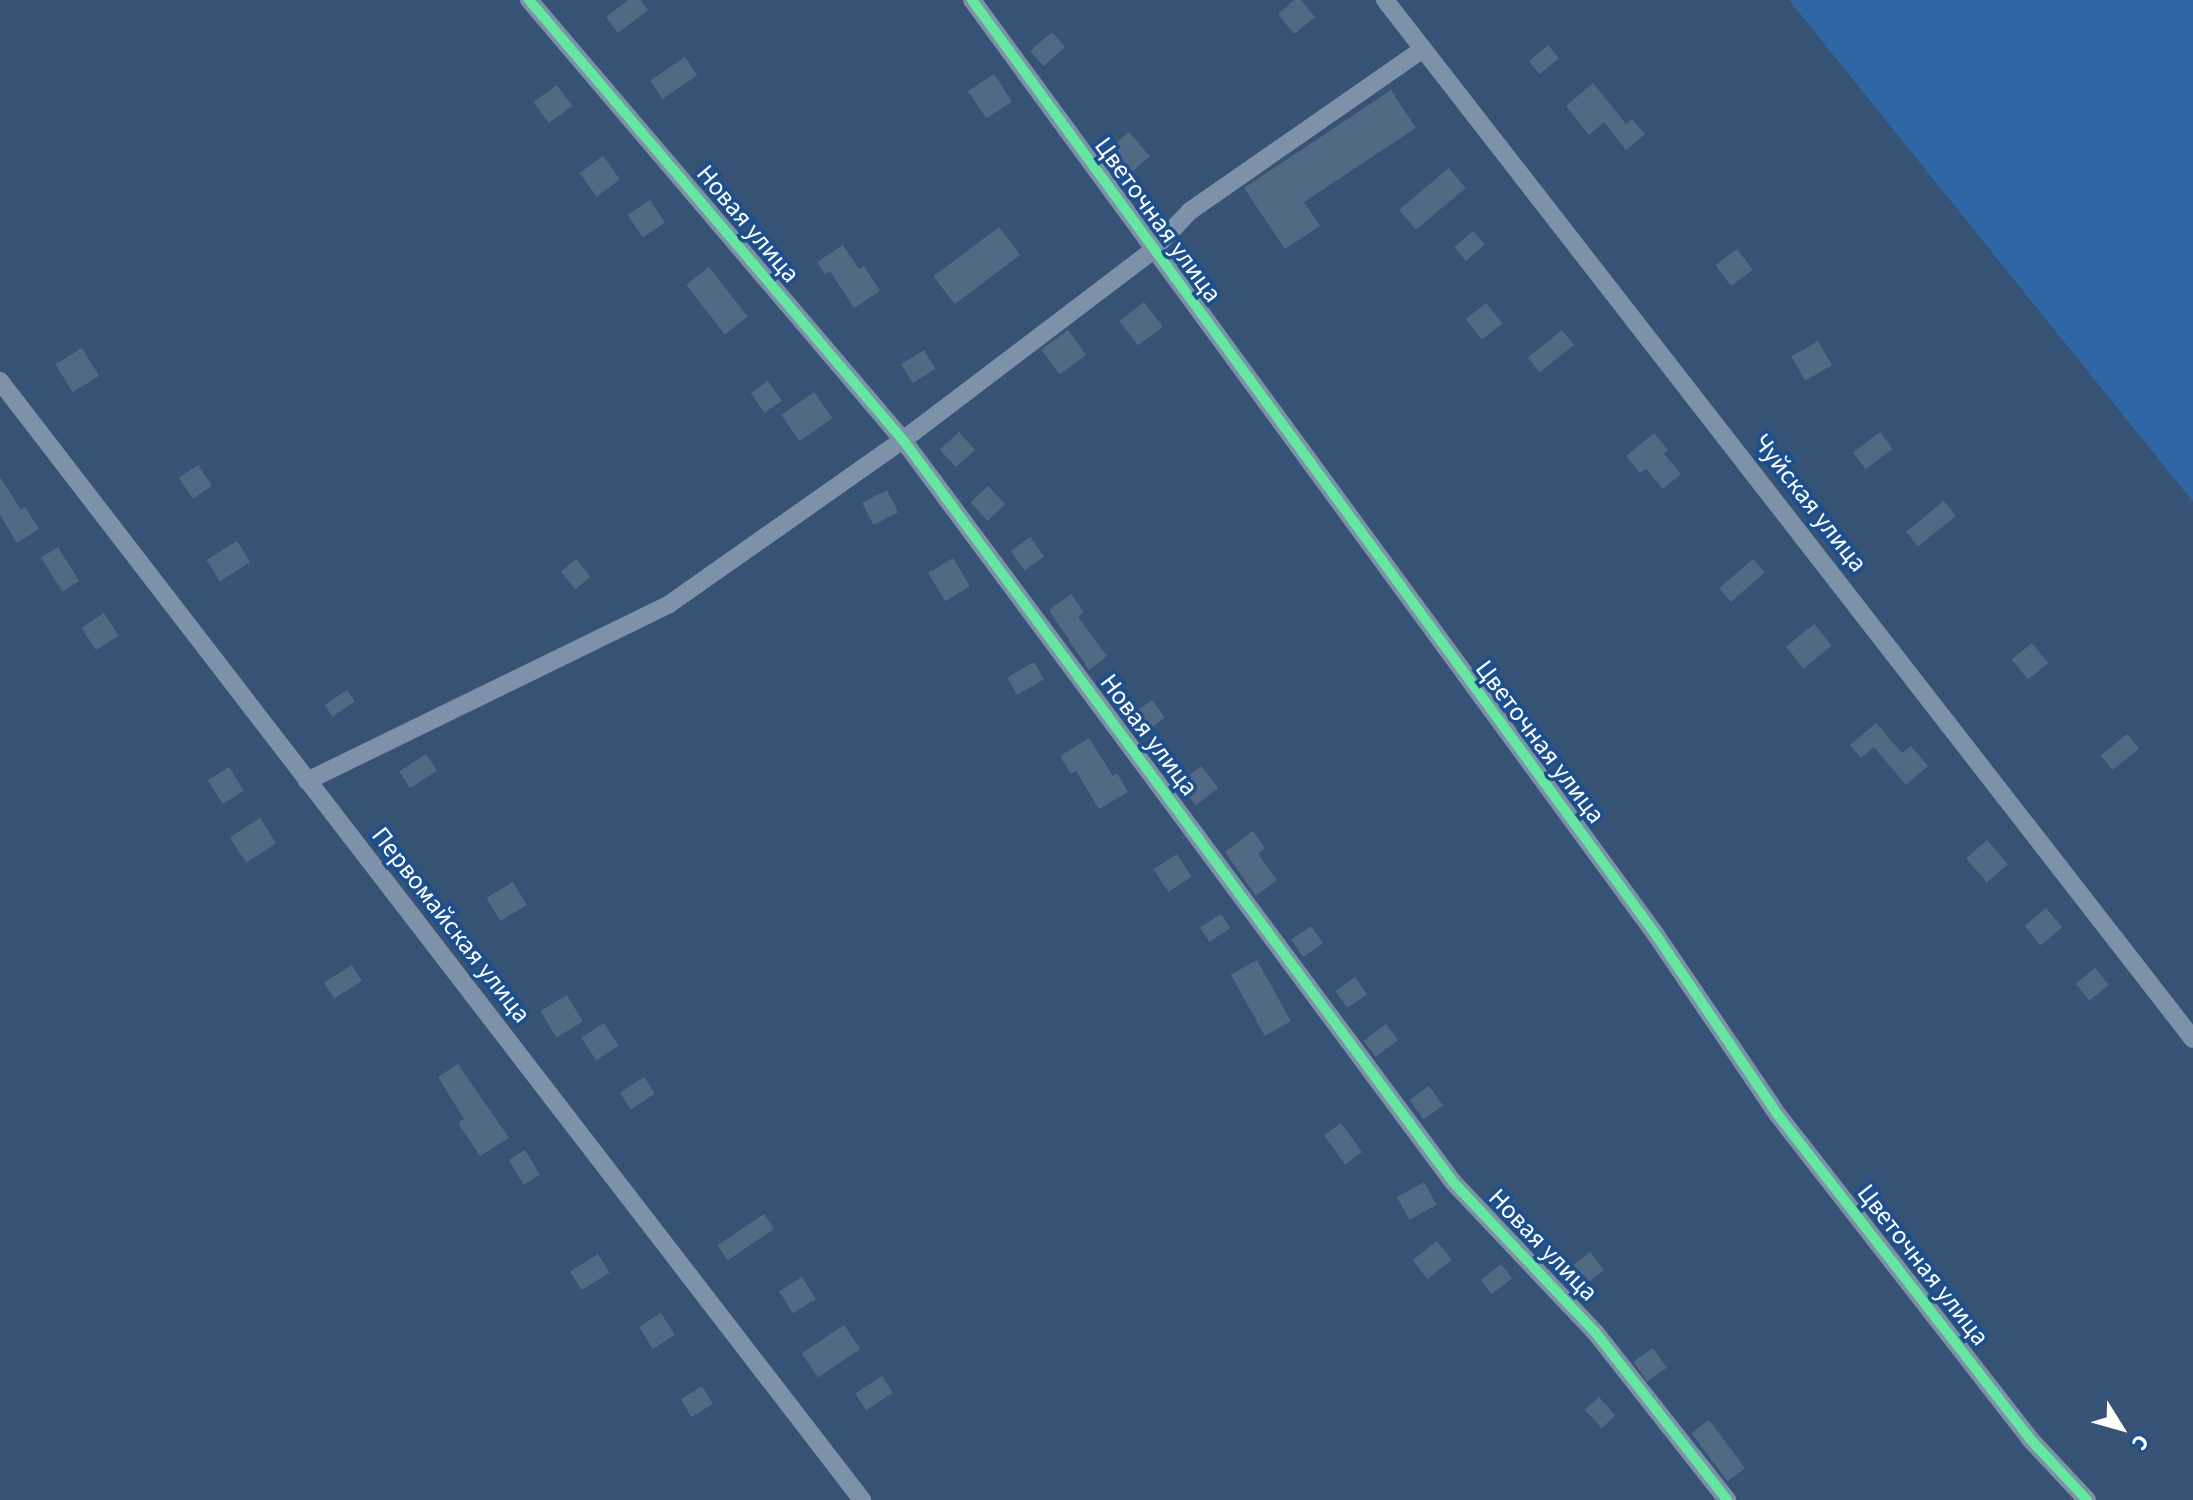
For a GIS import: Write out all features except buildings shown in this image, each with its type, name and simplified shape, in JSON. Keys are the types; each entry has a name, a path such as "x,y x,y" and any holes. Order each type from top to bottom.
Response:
{"street":[{"name":"Новая улица","path":"529,0 903,440 1453,1182 1595,1332 1727,1500"},
{"name":"Цветочная улица","path":"972,0 1152,251 1656,935 1778,1115 2029,1438 2087,1500"},
{"name":"Чуйская улица","path":"1385,0 2193,1039"},
{"path":"307,781 668,605 903,440 1152,251 1190,211 1423,49"},
{"name":"Первомайская улица","path":"0,381 862,1500"}],"shaded area":[{"path":"1789,0 2193,0 2193,502"}],"cycle path":[{"path":"529,0 903,440 1453,1182 1595,1332 1727,1500"},
{"path":"972,0 1656,935 1778,1115 2029,1438 2087,1500"}]}
